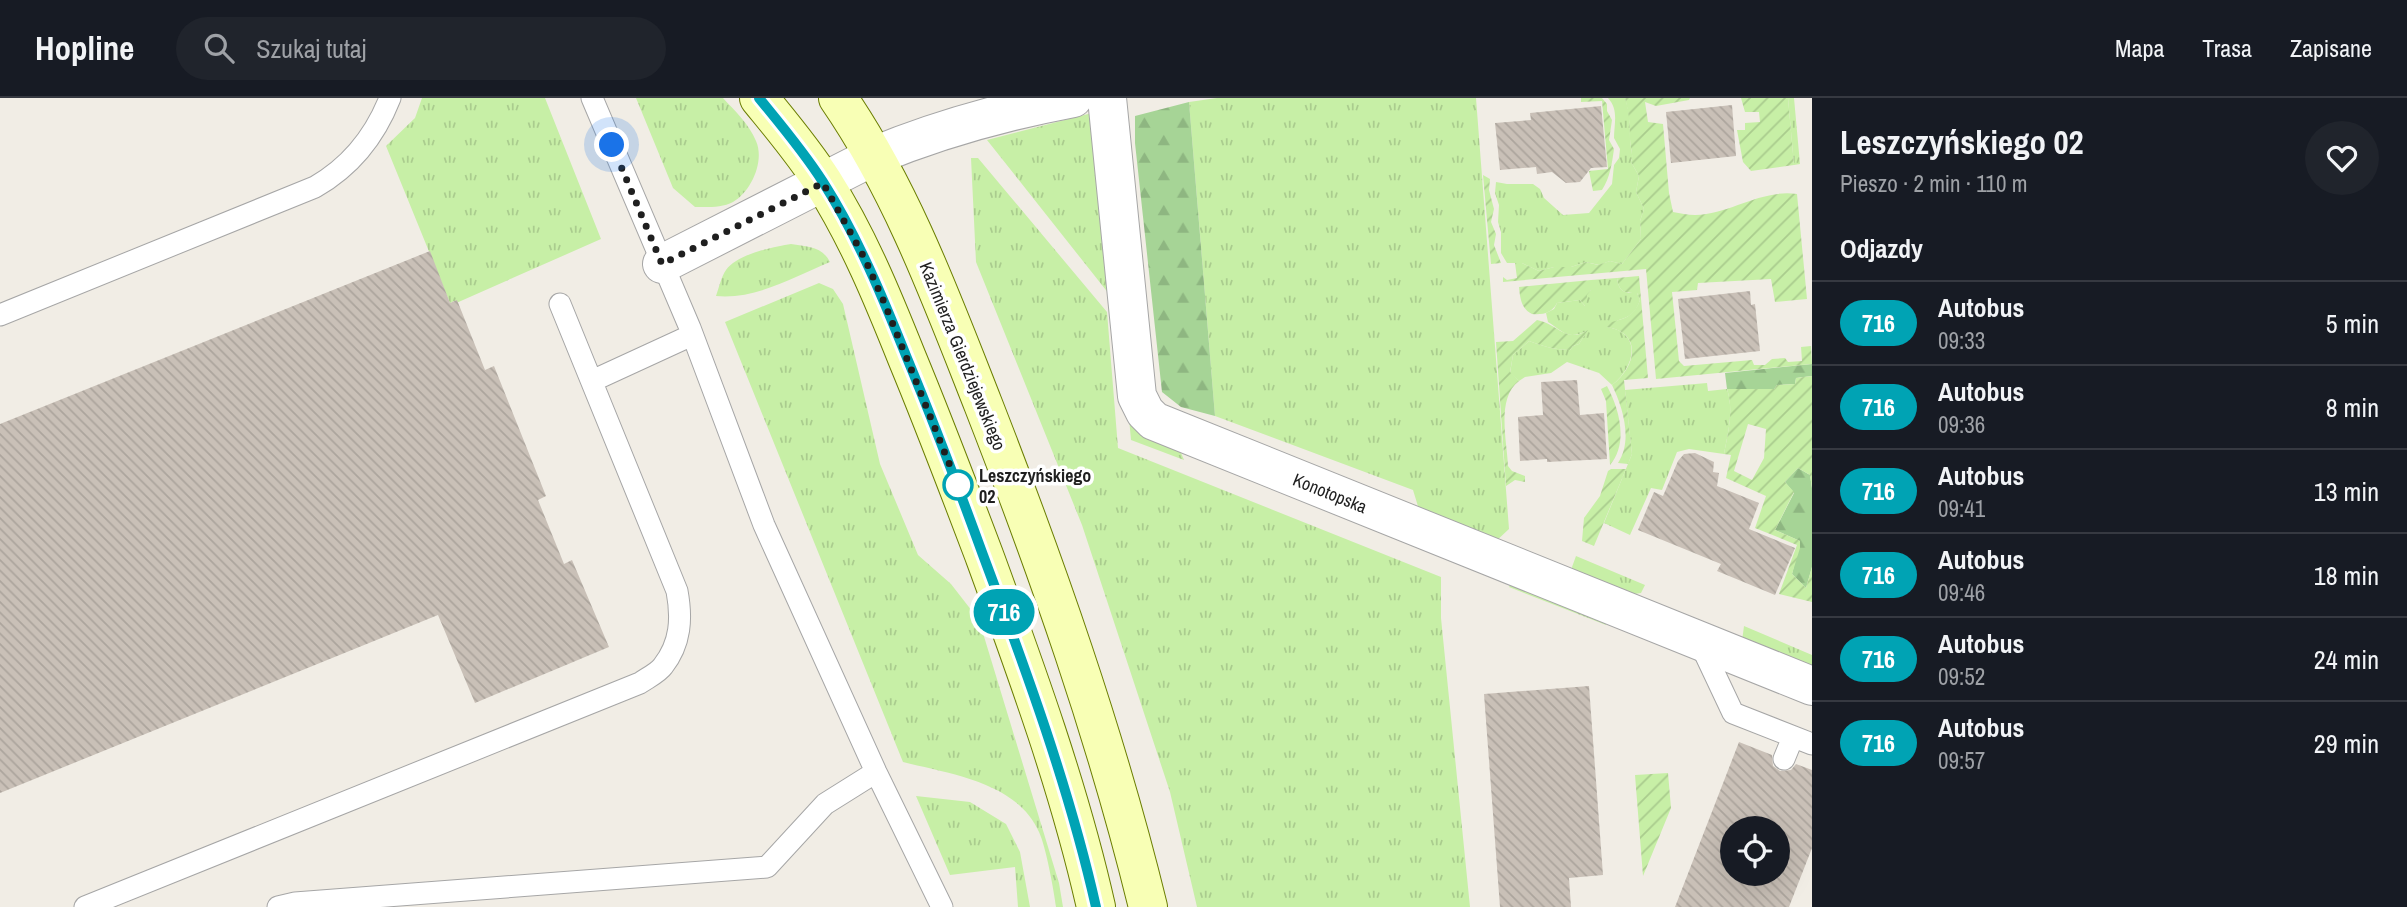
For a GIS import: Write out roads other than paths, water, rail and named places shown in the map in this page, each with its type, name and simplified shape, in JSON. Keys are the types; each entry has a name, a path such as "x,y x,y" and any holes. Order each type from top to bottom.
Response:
{"street":[{"path":"759,98 823,183 865,259 951,465 1053,756 1096,907"},
{"name":"Kazimierza Gierdziejewskiego","path":"838,98 874,156 915,238 1030,524 1101,738 1148,907"},
{"path":"662,264 874,156 948,128 1073,98"},
{"name":"Konotopska","path":"1108,98 1137,396 1145,412 1154,421 1812,685"}],"lane":[{"path":"0,315 315,187 338,174 381,122 390,98"},
{"path":"593,98 692,335 764,525 876,772 942,907"},
{"path":"85,907 640,683 662,668 677,642 681,615 677,591 560,304"},
{"path":"592,381 692,335"},
{"path":"1698,639 1734,713 1802,740 1784,760"},
{"path":"278,907 295,903 767,867 825,804 876,772"}],"place":[{"name":"Leszczyńskiego 02","path":"958,485"}]}
